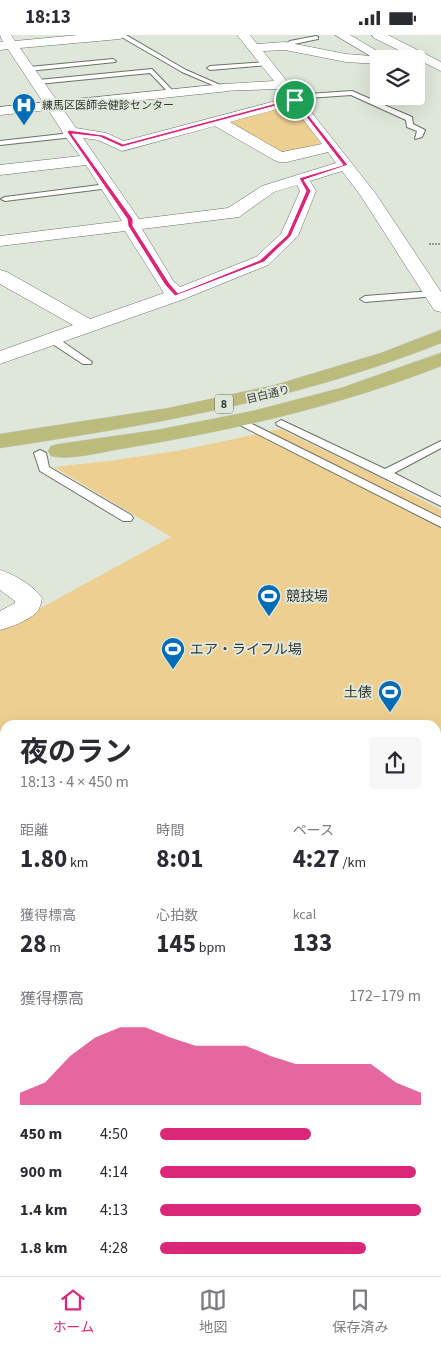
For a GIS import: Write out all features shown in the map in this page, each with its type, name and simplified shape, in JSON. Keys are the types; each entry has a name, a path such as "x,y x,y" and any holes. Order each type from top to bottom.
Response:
{"main road":[{"name":"目白通り","path":"0,441 208,408 274,393 392,357 441,336"},
{"name":"目白通り","path":"0,459 176,433 240,421 362,388 441,359"}],"street":[{"path":"5,42 120,35"},
{"path":"243,35 368,194 437,300"},
{"path":"341,35 370,51"},
{"path":"359,35 388,50"},
{"path":"378,35 441,67"},
{"path":"398,35 441,54"},
{"path":"5,42 38,82 70,133 130,219 131,226 167,285 177,295"},
{"path":"254,48 285,46 346,58 370,59"},
{"path":"425,68 441,76"},
{"path":"0,111 224,88 291,94"},
{"path":"70,133 101,136 122,146 216,120 291,94"},
{"path":"216,120 280,157 331,147"},
{"path":"0,169 89,160"},
{"path":"0,241 233,213 268,189 346,165"},
{"path":"0,358 177,295 262,261 289,236 308,191 301,179"},
{"path":"0,276 88,326"},
{"path":"0,578 30,598 26,607 0,622"}],"lane":[{"path":"120,35 184,71 224,88"},
{"path":"285,46 292,42 316,38"},
{"path":"29,69 113,61"},
{"path":"210,68 267,64"},
{"path":"38,82 152,71 172,93"},
{"path":"291,94 352,93 409,119 410,125 421,130 418,137"},
{"path":"0,143 70,133"},
{"path":"5,199 107,186"},
{"path":"365,299 437,300"},
{"path":"52,339 87,362"},
{"path":"240,421 441,523"},
{"path":"281,423 441,502"},
{"path":"385,473 441,444"},
{"path":"40,453 44,469 127,518"}],"shaded area":[{"path":"284,105 293,105 321,144 279,153 227,123"},
{"path":"280,429 369,472 441,510 441,720 0,720 0,630 171,537 54,467 182,450"}],"place":[{"name":"練馬区医師会健診センター","path":"24,126"},
{"name":"競技場","path":"269,617"},
{"name":"エア・ライフル場","path":"173,670"},
{"name":"土俵","path":"390,713"}],"route":[{"path":"295,100 346,165 301,179 308,191 289,236 262,261 177,295 167,285 131,226 130,219 69,132 101,136 122,146 295,100"}]}
